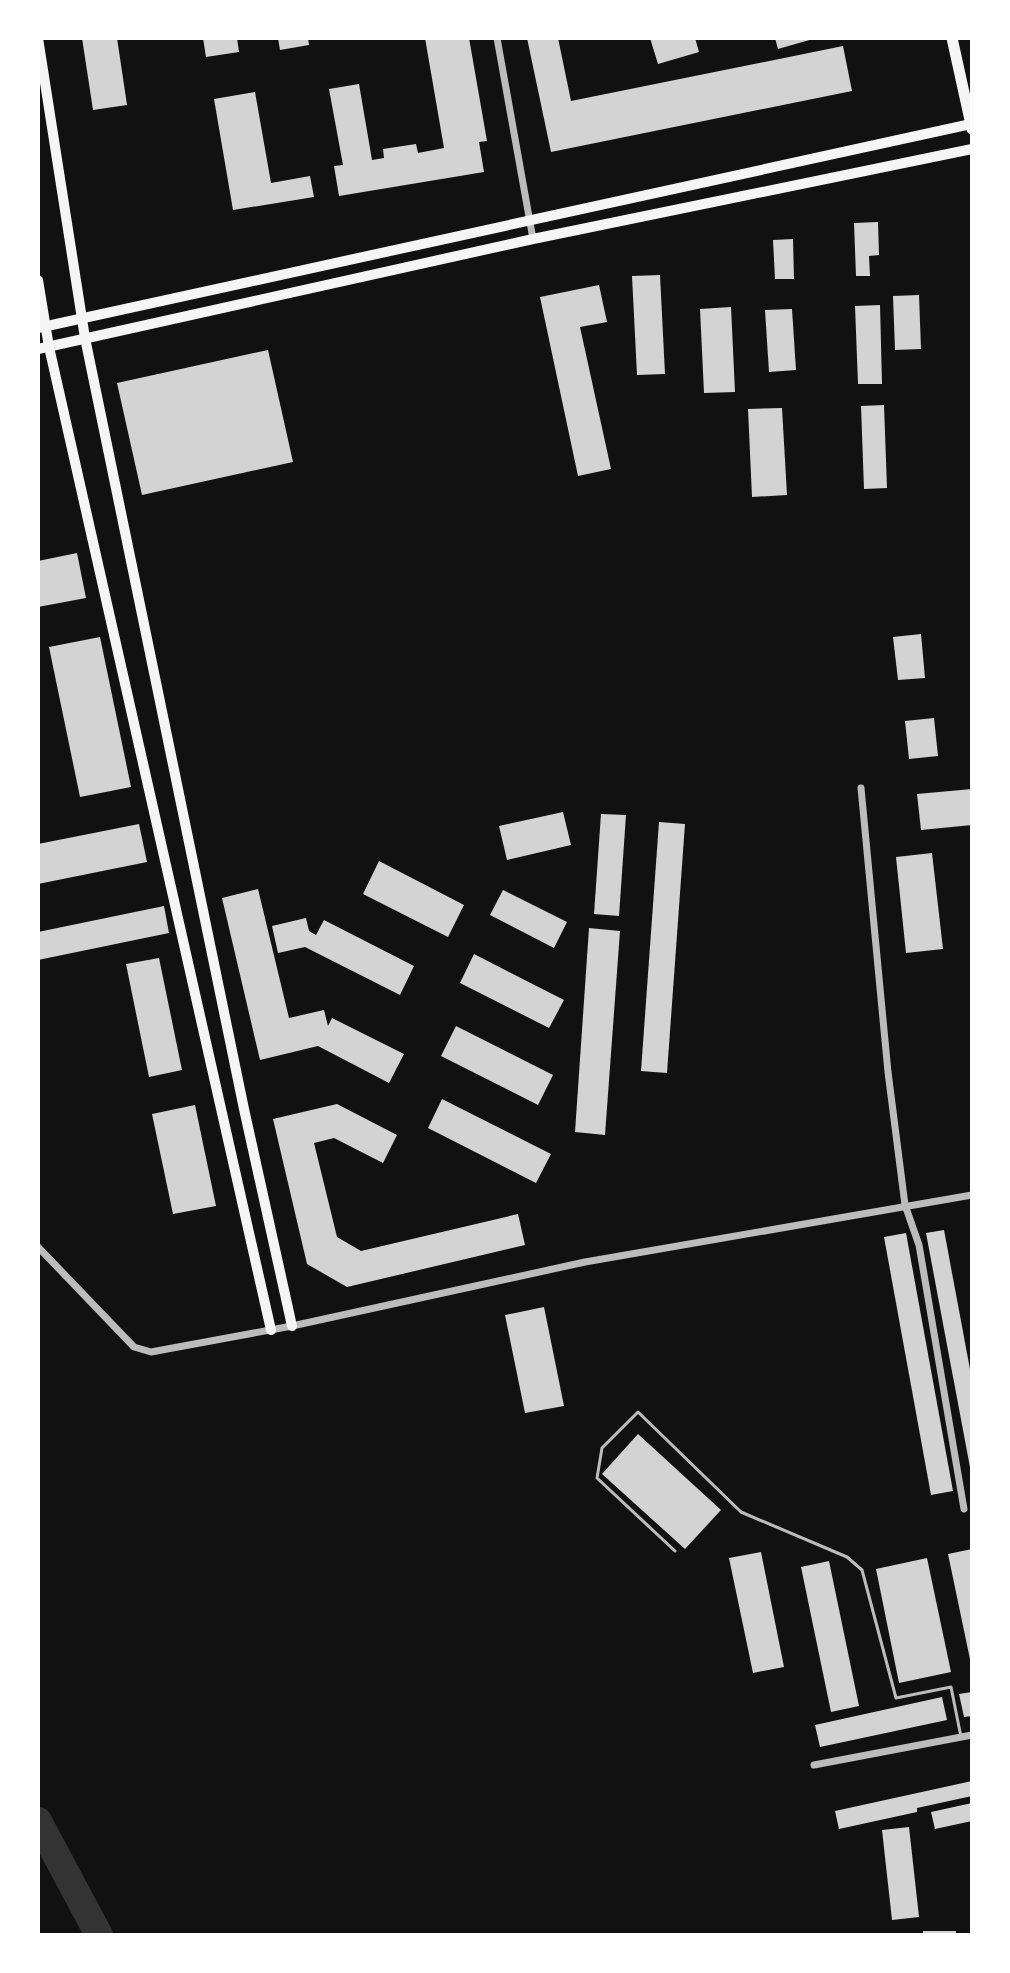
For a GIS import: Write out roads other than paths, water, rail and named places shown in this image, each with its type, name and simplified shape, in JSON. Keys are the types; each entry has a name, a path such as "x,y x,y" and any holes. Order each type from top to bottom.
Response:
{"main road":[{"path":"38,38 85,338 244,1109 292,1326"},
{"path":"42,327 972,126 952,38"},
{"path":"43,348 533,239 972,149"},
{"path":"38,280 43,348 271,1330"}],"street":[{"path":"497,38 533,239"},
{"path":"861,788 888,1072 905,1205 919,1245 964,1509"},
{"path":"38,1247 134,1347 151,1352 292,1326 585,1262 972,1195"},
{"path":"814,1765 972,1735"}],"lane":[{"path":"675,1551 597,1478 602,1448 638,1412 741,1512 847,1557 862,1570 896,1698 951,1687 961,1737"}],"waterway":[{"path":"38,1821 99,1935"}]}
